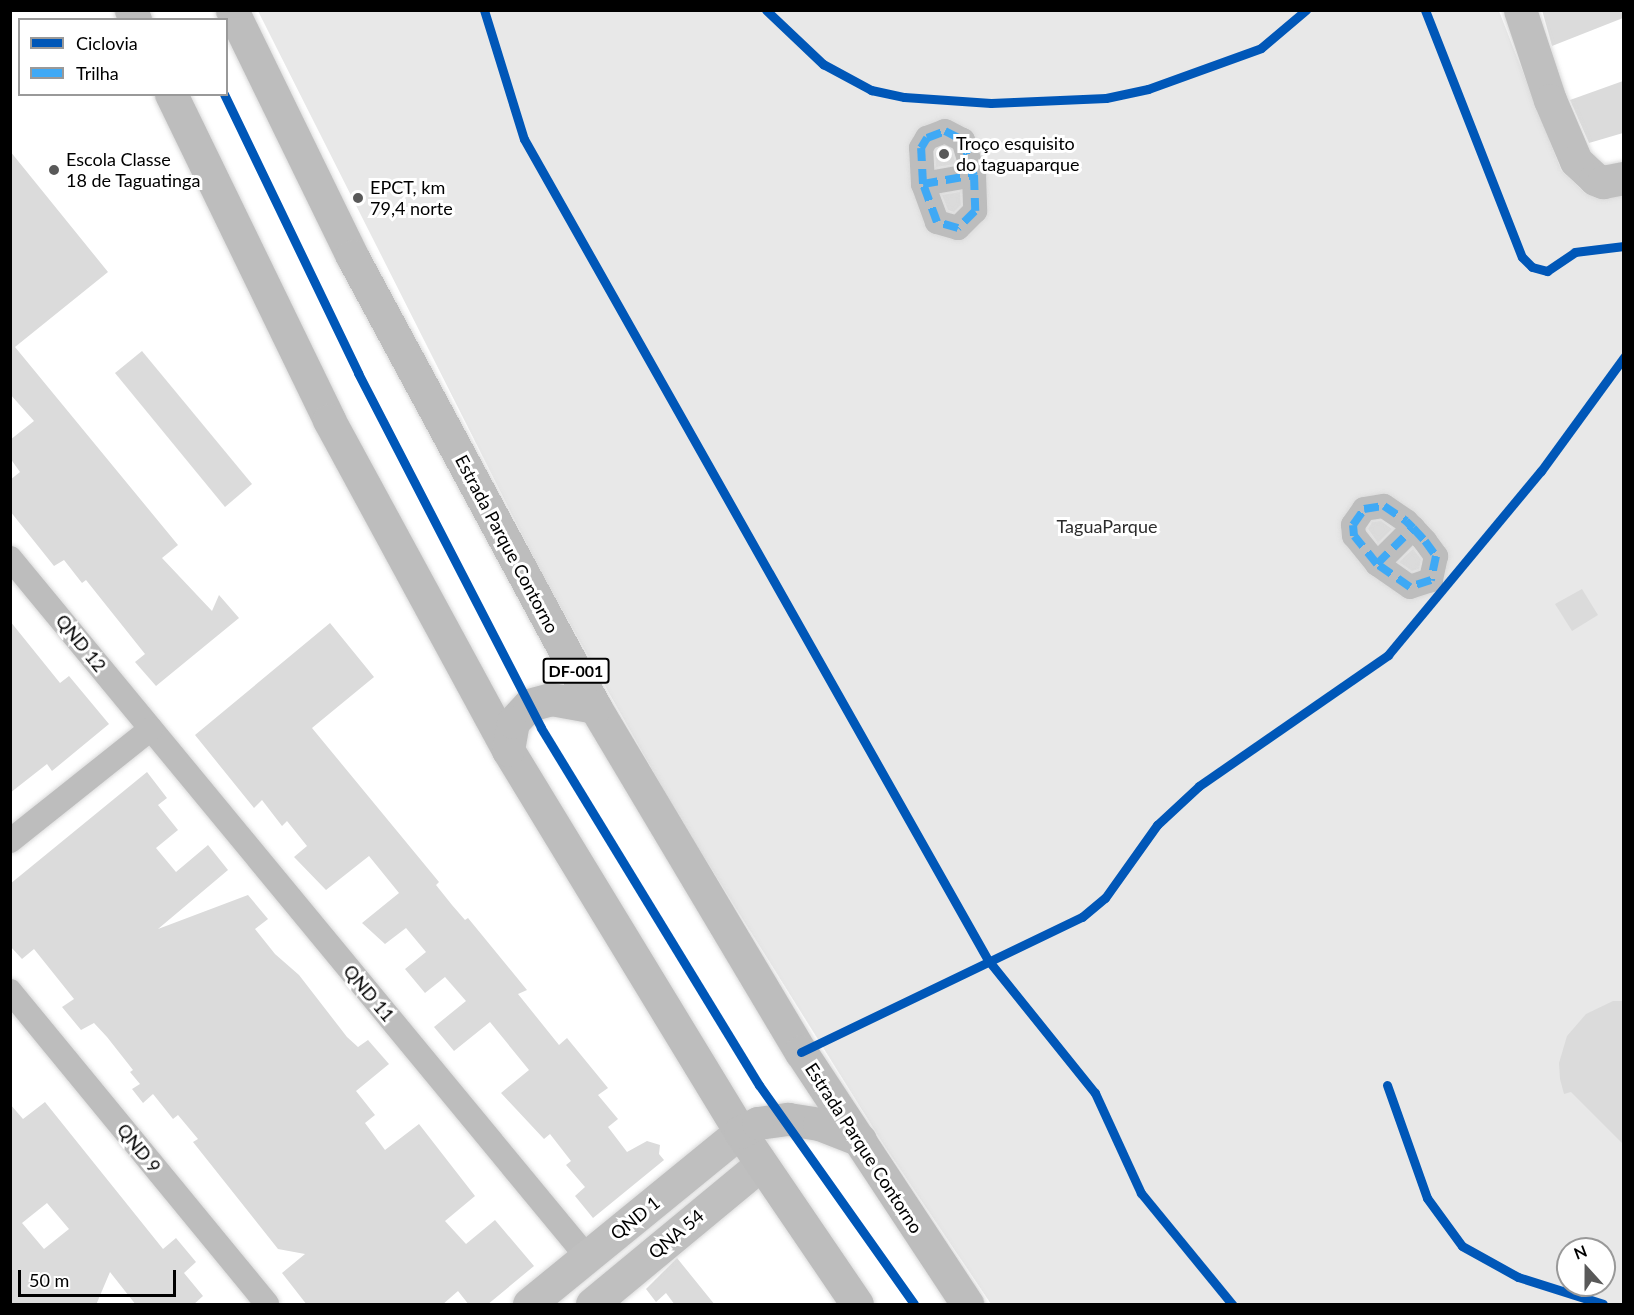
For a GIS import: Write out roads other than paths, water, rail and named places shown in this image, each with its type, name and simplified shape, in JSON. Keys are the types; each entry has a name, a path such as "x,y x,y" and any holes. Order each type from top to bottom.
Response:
{"highway":[{"name":"Estrada Parque Contorno","path":"232,10 352,256 595,706 783,1022 967,1305"},
{"path":"172,96 329,420 508,750 740,1132 856,1305"},
{"path":"508,750 513,722 529,705 551,699 595,706"},
{"path":"740,1132 758,1123 788,1119 819,1124 860,1140"}],"main road":[{"path":"1520,10 1550,100 1576,161 1595,179 1603,182 1623,178"},
{"name":"QND 1","path":"529,1305 740,1132"},
{"name":"QNA 54","path":"592,1305 761,1164"},
{"path":"651,1205 664,1209 674,1237"}],"street":[{"path":"938,131 952,133 963,140 974,175 975,212 958,228 937,222 923,184 921,148 938,131"},
{"path":"923,184 974,175"},
{"path":"1371,506 1384,506 1413,528 1436,556 1431,580 1410,587 1377,564 1354,536 1358,513 1371,506"},
{"path":"1377,564 1413,528"},
{"name":"QND 12","path":"10,558 151,729"},
{"path":"10,841 151,729"},
{"name":"QND 11","path":"151,729 587,1257"},
{"name":"QND 9","path":"10,991 267,1305"}],"place":[{"name":"Troço esquisito do taguaparque","path":"944,154"},
{"name":"Escola Classe 18 de Taguatinga","path":"54,170"},
{"name":"EPCT, km 79,4 norte","path":"358,198"}],"park label":[{"name":"TaguaParque","path":"1107,526"}]}
